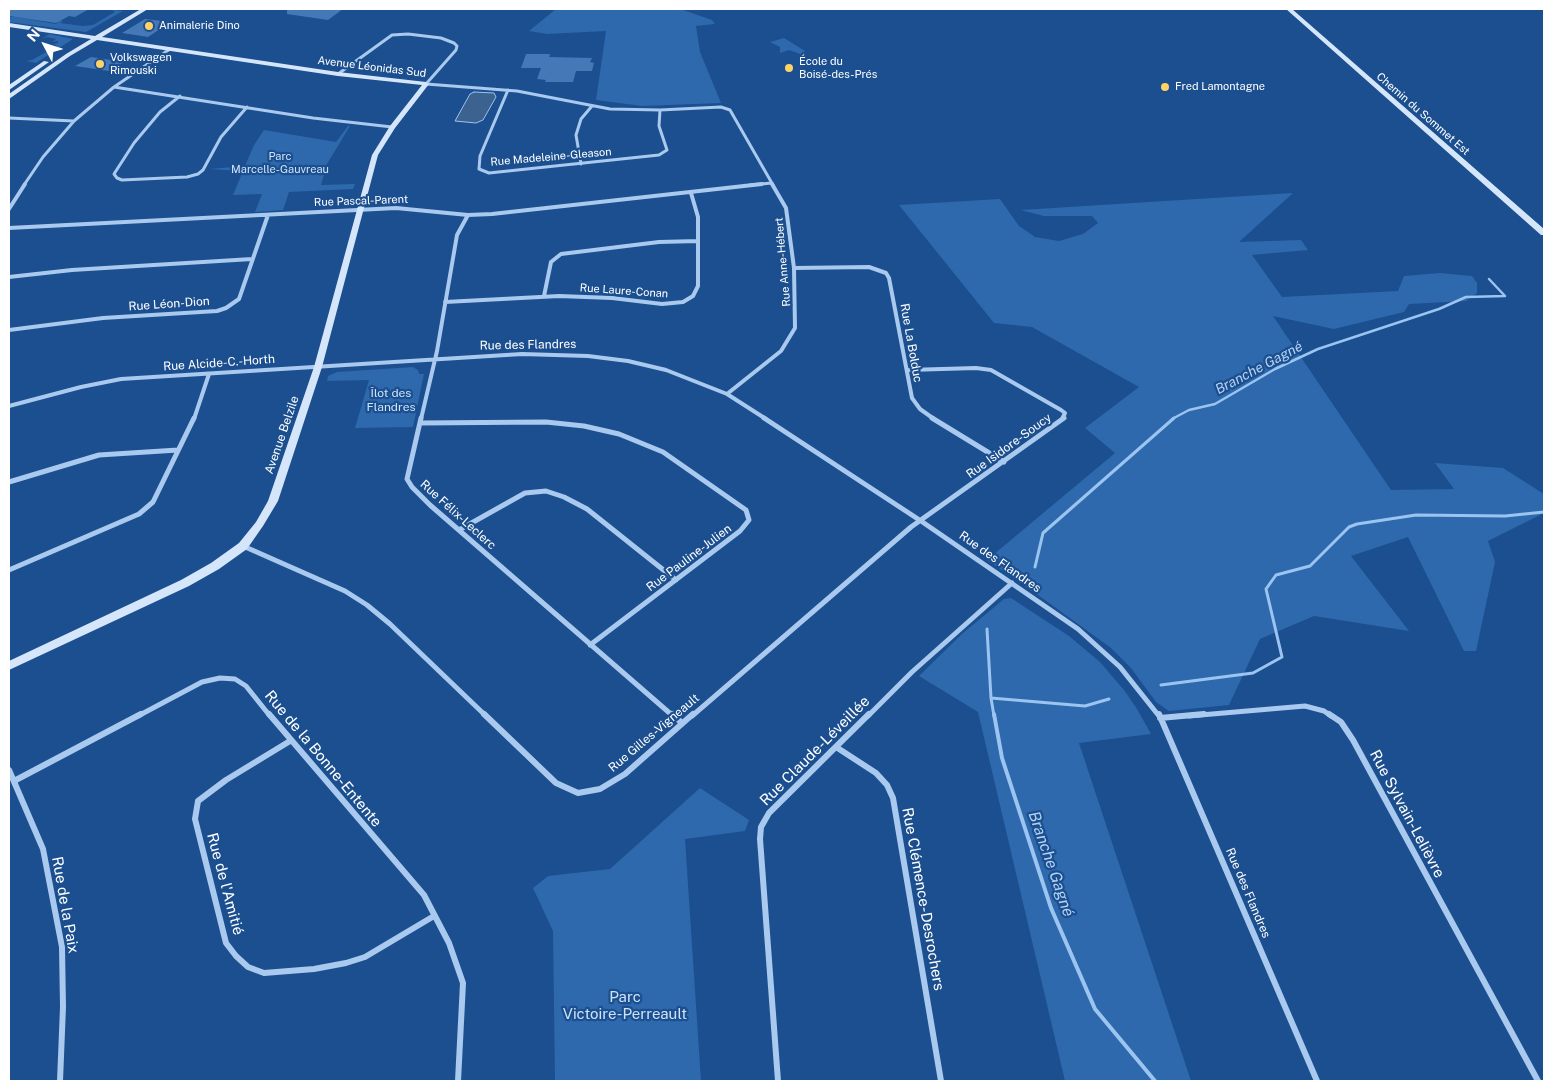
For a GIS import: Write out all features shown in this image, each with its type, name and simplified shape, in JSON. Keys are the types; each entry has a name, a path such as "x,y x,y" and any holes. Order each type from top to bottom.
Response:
{"street":[{"path":"9,88 46,62 134,9"},
{"path":"9,97 68,55 145,9"},
{"name":"Chemin du Sommet Est","path":"1289,9 1544,233"},
{"name":"Avenue Léonidas Sud","path":"9,24 338,74 426,84 508,90 592,106 628,110 721,107 729,108 732,112"},
{"path":"338,74 386,38 392,36 441,38 454,42 457,46 456,50 426,84"},
{"path":"9,209 43,157 74,120 114,87 170,49"},
{"name":"Avenue Belzile","path":"9,666 185,583 215,566 243,546 260,524 273,501 318,366 375,155 392,127 426,84"},
{"path":"114,87 342,122 392,127"},
{"name":"Rue Madeleine-Gleason","path":"508,90 480,156 479,169 489,174 659,155 664,153 667,146 659,126 660,110"},
{"path":"180,96 160,112 134,143 114,174 116,178 122,180 178,178 198,174 203,170 221,137 247,107"},
{"path":"581,164 576,135 581,120 592,106"},
{"name":"Rue Anne-Hébert","path":"727,394 776,356 792,334 796,309 794,268 786,208 732,112"},
{"path":"9,118 74,120"},
{"name":"Rue Pascal-Parent","path":"9,228 360,209 415,208 468,215 492,214 772,183"},
{"name":"Rue Laure-Conan","path":"445,302 544,296 594,297 669,304 683,302 693,296 697,290 698,217 691,193"},
{"name":"Rue Léon-Dion","path":"9,330 103,318 220,310 231,306 239,299 268,215"},
{"name":"Rue Félix-Leclerc","path":"468,215 457,235 434,359 407,479 412,487 430,505 590,646 682,723"},
{"path":"544,296 551,262 561,254 659,242 698,241"},
{"path":"9,277 72,270 252,259"},
{"name":"Rue La Bolduc","path":"794,268 869,267 886,273 889,278 908,370 908,385 911,395 920,409 936,421 1004,462"},
{"name":"Rue des Flandres","path":"434,359 522,354 588,356 628,361 666,370 703,383 727,394 921,521 1078,629 1120,667 1160,718 1317,1081"},
{"name":"Rue Alcide-C.-Horth","path":"9,406 107,381 434,359"},
{"name":"Rue Isidore-Soucy","path":"908,370 976,368 991,370 1064,411 1065,416 921,521"},
{"path":"9,570 139,514 158,496 196,415 209,374"},
{"name":"Rue Pauline-Julien","path":"420,422 522,420 584,426 619,434 671,457 746,510 749,515 746,526 590,646"},
{"path":"9,482 99,455 178,450"},
{"path":"459,530 524,493 546,492 564,497 587,509 676,580"},
{"name":"Rue Gilles-Vigneault","path":"243,546 344,591 367,605 390,624 556,783 578,793 600,789 625,774 874,557 921,521"},
{"name":"Rue Claude-Léveillée","path":"778,1081 760,839 761,827 769,813 912,672 1012,583"},
{"name":"Rue de la Bonne-Entente","path":"14,781 202,682 220,678 235,679 246,686 290,741 424,895 449,943 463,983 458,1081"},
{"name":"Rue Sylvain-Lelièvre","path":"1160,718 1305,706 1324,711 1341,722 1353,740 1538,1081"},
{"name":"Rue de l'Amitié","path":"290,741 226,780 198,801 195,819 226,943 236,956 248,967 264,973 314,969 346,963 365,957 434,916"},
{"name":"Rue Clémence-Desrochers","path":"836,747 876,773 887,785 893,798 940,1081"},
{"name":"Rue de la Paix","path":"9,770 43,849 62,947 63,1006 60,1081"}],"green space":[{"path":"556,9 680,9 712,20 715,24 696,26 700,52 721,103 642,106 596,100 606,31 547,34 529,31"},
{"path":"112,10 123,11 86,32 9,22 9,17 16,17 56,24 61,20 63,21 60,23 83,26 93,25 115,12"},
{"path":"49,34 73,39 36,63 26,61 32,60 57,46 53,44 58,43 58,41 52,42 56,39 47,37 42,39"},
{"path":"784,38 805,51 803,55 789,50 780,53 780,47 770,42"},
{"name":"Parc Marcelle-Gauvreau","path":"348,126 350,126 327,164 321,185 355,184 353,189 289,192 283,210 255,212 262,194 233,195 243,171 209,169 245,166 254,145 264,130 336,142"},
{"path":"1293,193 1239,242 1301,240 1308,250 1252,255 1282,297 1398,291 1404,276 1440,273 1472,276 1477,283 1477,293 1466,301 1409,304 1404,312 1334,329 1273,316 1391,490 1454,489 1435,463 1503,468 1544,494 1544,513 1488,541 1495,562 1476,651 1464,651 1408,537 1351,556 1409,631 1314,616 1260,639 1229,705 1169,711 1156,702 1131,668 1111,648 987,560 1115,453 1085,428 1139,387 1032,327 994,323 899,205 1000,199 1019,226 1035,237 1059,241 1083,234 1098,223 1092,216 1044,216 1021,210"},
{"name":"Îlot des Flandres","path":"413,367 418,370 419,374 424,374 413,427 355,428 369,380 327,381 328,376 337,372"},
{"path":"1011,598 1069,636 1100,662 1124,690 1151,734 1079,743 1191,1081 1065,1081 978,712 919,676 963,633 1004,599"},
{"name":"Parc Victoire-Perreault","path":"700,788 749,820 745,831 685,839 701,1081 555,1081 553,931 533,888 548,876 610,869"}],"shaded area":[{"path":"474,92 494,93 496,97 483,120 476,123 455,121 470,94"}],"building":[{"path":"9,9 89,9 75,17 69,16 56,23 9,16"},
{"path":"287,9 343,9 328,20 287,14"},
{"name":"Animalerie Dino","path":"145,19 171,22 148,37 122,33"},
{"path":"526,54 550,54 549,57 592,58 590,62 594,63 592,71 576,71 573,82 545,82 546,80 537,79 541,68 521,68"},
{"name":"Volkswagen Rimouski","path":"91,57 124,62 109,71 75,66"}],"waterway":[{"name":"Branche Gagné","path":"1172,419 1189,410 1215,404 1275,369 1318,349 1439,309 1466,297 1505,296 1489,279"},
{"name":"Branche Gagné","path":"1035,567 1043,533 1174,418"},
{"path":"1161,685 1253,673 1282,657 1266,589 1276,575 1310,566 1349,527 1357,524 1416,515 1505,516 1544,512"},
{"name":"Branche Gagné","path":"987,629 991,698"},
{"path":"991,698 1085,706 1109,699"},
{"name":"Branche Gagné","path":"991,698 994,716"},
{"name":"Branche Gagné","path":"994,714 1002,758 1051,908 1095,1009 1155,1081"}],"place":[{"name":"Animalerie Dino","path":"149,26"},
{"name":"Volkswagen Rimouski","path":"100,64"},
{"name":"École du Boisé-des-Prés","path":"789,68"},
{"name":"Fred Lamontagne","path":"1165,87"}]}
